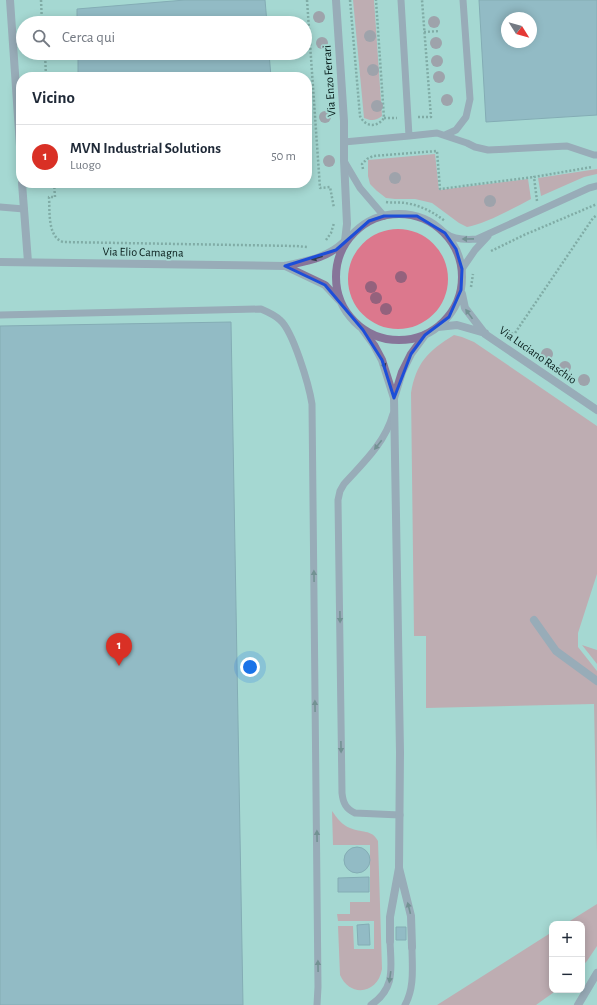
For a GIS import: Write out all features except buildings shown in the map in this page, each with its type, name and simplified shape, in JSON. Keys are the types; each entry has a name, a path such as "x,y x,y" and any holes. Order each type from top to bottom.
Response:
{"street":[{"path":"10,0 16,88"},
{"name":"Via Enzo Ferrari","path":"336,0 344,121 344,160 347,203 345,241"},
{"path":"22,188 28,262"},
{"name":"Via Luciano Raschio","path":"461,290 457,304 449,317 438,328 411,340 393,340 374,336 363,330 346,312 340,301 336,282 337,268 345,241 369,221 384,216 400,214 417,216 432,222 445,233 456,249 462,269 462,301 465,308 485,334"},
{"name":"Via Elio Camagna","path":"0,262 285,266 319,258 336,250 345,241"},
{"name":"Via Elio Camagna","path":"285,266 325,285 340,301"},
{"name":"Via Luciano Raschio","path":"438,328 457,325 485,334 597,410"},
{"path":"363,330 374,345 382,360 394,398"},
{"path":"390,941 390,917 399,868 400,815 394,398 402,372 411,354 425,335"},
{"path":"534,620 556,651 597,681"},
{"path":"399,868 411,916 412,947"},
{"path":"578,1005 597,973"}],"lane":[{"path":"401,0 409,136"},
{"path":"445,136 456,130 466,117 470,99 462,0"},
{"path":"344,142 437,133 475,147 488,150 567,146 597,155"},
{"name":"Via Enzo Ferrari","path":"344,160 360,188 384,216"},
{"path":"445,233 458,239 477,239 589,188 597,186"},
{"path":"0,207 24,209"},
{"path":"462,269 475,250 491,233"},
{"path":"0,315 261,309 271,313 281,320 289,330 310,388 312,404 318,971 317,1005"},
{"path":"394,410 390,425 384,437 379,445 344,484 340,491 338,500 342,800 345,806 355,813 400,815"},
{"path":"371,1005 384,994 390,983 390,941"},
{"path":"405,1005 410,991 412,975 412,947"}],"path":[{"path":"41,0 42,16"},
{"path":"307,0 308,16"},
{"path":"350,0 360,116 363,122 369,125 381,123 384,118 376,0"},
{"path":"421,117 431,117 422,0"},
{"path":"424,32 440,31"},
{"path":"45,60 46,72"},
{"path":"311,60 312,72"},
{"path":"312,72 320,188 330,187 331,201 335,212"},
{"path":"384,118 392,119"},
{"path":"363,175 362,164 373,156 437,151 440,189 534,177 597,166"},
{"path":"534,177 537,203 541,201"},
{"path":"54,188 55,197 49,197 52,229 56,237 63,242 312,247"},
{"path":"385,202 406,203 419,207 435,213 450,224"},
{"path":"490,251 597,204"},
{"path":"501,330 510,334 515,333 593,218 597,215"},
{"path":"324,242 331,233 334,217"},
{"path":"470,289 474,270"}],"highlighted area":[{"path":"384,216 417,216 445,233 456,249 462,269 461,290 449,317 425,335 411,354 394,398 382,360 363,330 325,285 285,266 336,250 369,221"}],"shaded area":[{"path":"353,0 374,0 382,116 376,120 364,118"},
{"path":"435,154 439,190 528,179 531,199 491,219 467,227 459,223 432,203 415,199 386,198 370,184 368,176 368,160"},
{"path":"597,169 597,174 584,177 541,196 538,178"},
{"path":"398,229 408,230 426,237 440,251 447,269 447,289 440,307 426,321 408,328 398,329 388,328 370,321 356,307 349,289 348,279 349,269 356,251 370,237 388,230"},
{"path":"454,335 474,342 597,426 597,574 578,633 578,647 597,671 597,854 594,704 426,708 426,636 414,636 411,393 416,374 430,352"},
{"path":"582,645 597,650 597,664"},
{"path":"332,811 347,827 369,833 376,837 378,841 382,969 375,984 370,988 363,990 357,990 350,987 340,975 338,926 353,926 354,949 374,949 374,921 338,921 337,914 350,914 350,902 370,902 370,845 333,845"},
{"path":"597,904 597,946 585,963 585,921 570,921"},
{"path":"549,934 549,993 553,993 536,1005 437,1005"}],"place":[{"name":"MVN Industrial Solutions","path":"119,666"}]}
